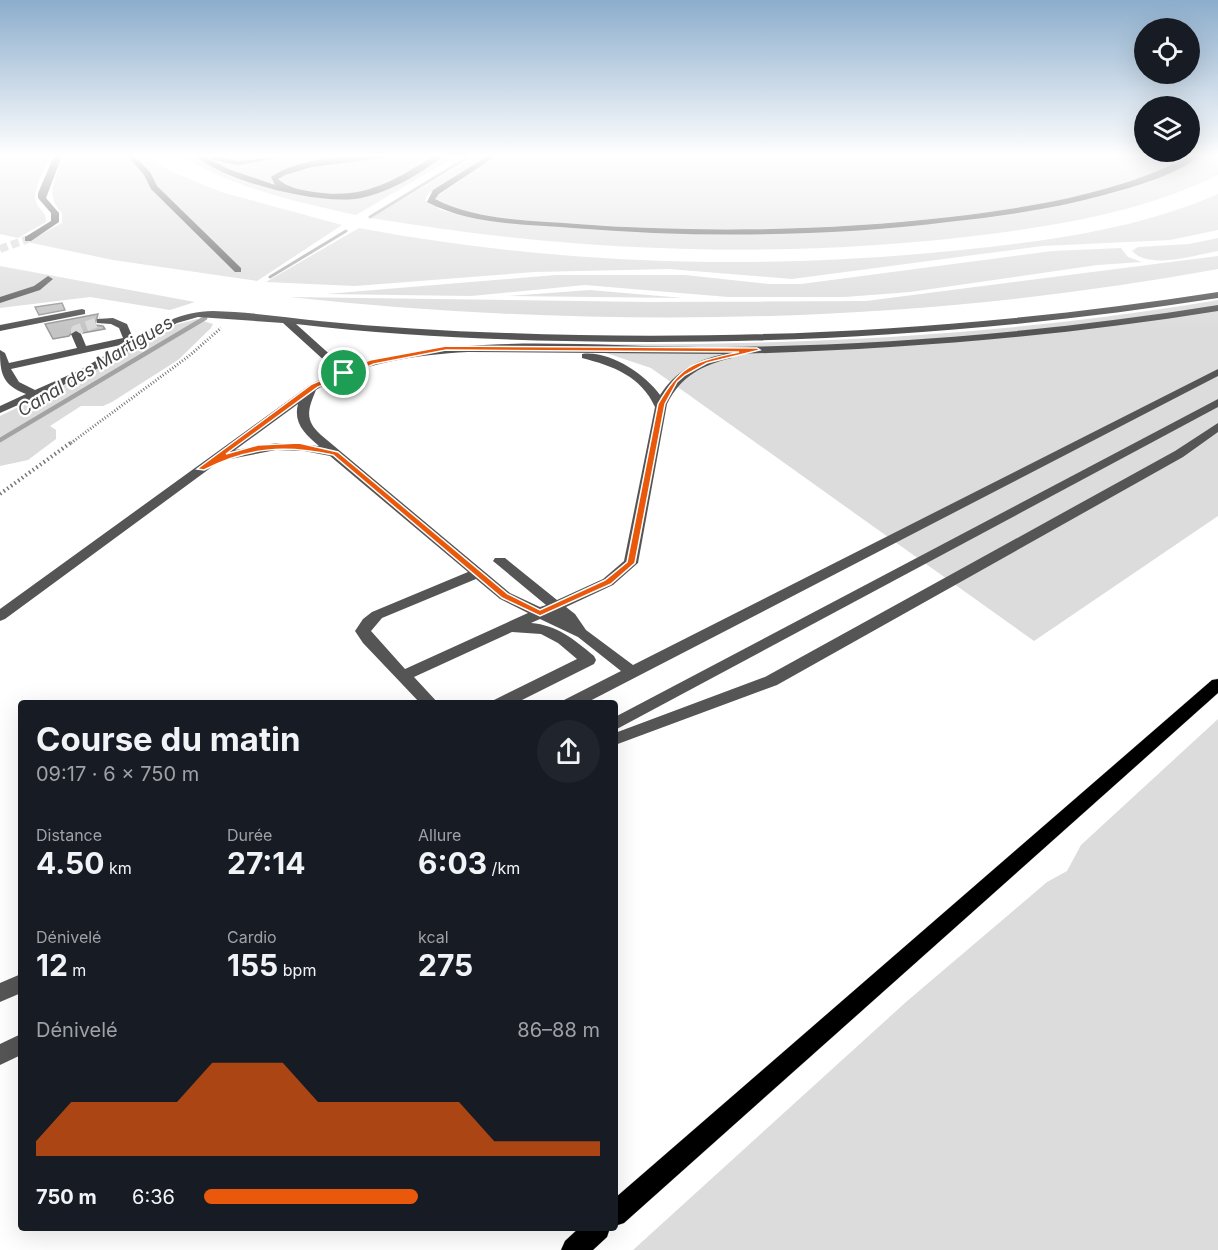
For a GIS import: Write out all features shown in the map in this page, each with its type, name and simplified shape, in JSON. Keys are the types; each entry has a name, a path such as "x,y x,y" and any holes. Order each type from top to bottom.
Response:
{"main road":[{"path":"618,1211 1218,684"},
{"path":"574,1250 595,1231"}],"lane":[{"path":"28,239 55,222 55,214"},
{"path":"181,214 237,270"},
{"path":"465,214 622,229 710,232 873,228 985,214"},
{"path":"0,300 37,288 48,279"},
{"path":"0,410 82,373 172,321 198,314 533,337 796,337 1026,322 1140,308 1218,295"},
{"path":"0,616 315,386 383,359 446,348 757,350 890,345 1012,335 1218,308"},
{"path":"0,328 82,312"},
{"path":"2,368 112,346 128,338 123,326 113,321 101,321"},
{"path":"287,321 344,373"},
{"path":"76,334 83,351"},
{"path":"546,349 600,359 631,371 651,388 661,408"},
{"path":"403,675 608,582 631,563 661,408 667,391 682,373 705,362 757,350"},
{"path":"0,353 2,368 10,382 16,387 37,394"},
{"path":"578,700 1218,372"},
{"path":"315,386 305,399 301,418 305,428 505,596 583,634 632,672"},
{"path":"618,722 1218,402"},
{"path":"618,738 771,681 1179,454 1218,427"},
{"path":"201,469 221,458 258,447 299,446 335,454"},
{"path":"500,561 570,617 583,634"},
{"path":"427,700 368,640 363,632 368,622 377,615 478,573"},
{"path":"506,629 546,629 560,635 588,660 508,700"},
{"path":"0,993 18,984"}],"path":[{"path":"0,494 189,356 235,316"}],"shaded area":[{"path":"0,214 45,215 46,222 18,238 0,234"},
{"path":"62,214 303,214 342,225 257,281 113,260 27,242 62,223"},
{"path":"377,214 458,214 622,230 837,231 992,214 1104,214 982,235 906,243 753,250 600,245 447,230 371,218"},
{"path":"470,214 970,214 879,224 736,229 524,222"},
{"path":"1218,214 1218,230 1170,240 1042,246 792,279 669,269 534,272 355,286 266,282 359,228 509,250 584,257 660,261 811,261 886,257 1059,238 1156,216"},
{"path":"1218,238 1218,251 1173,260 1150,260 1132,251 1138,247 1189,244"},
{"path":"1121,248 1128,257 1142,262 1097,265 910,292 845,297 728,297 585,285 471,296 326,294 556,275 685,275 769,284 801,284 1052,251"},
{"path":"1218,256 1218,269 1103,288 988,302 872,311 755,316 638,317 405,308 289,297 648,302 866,301"},
{"path":"0,266 195,302 170,310 90,297 0,308"},
{"path":"590,290 683,298 507,296"},
{"path":"1218,300 1218,516 1034,641 651,368 579,344 740,343 900,336 1058,322"},
{"path":"197,319 213,324 178,360 112,402 103,406 81,406 50,426 56,430 56,439 28,460 0,466 0,416 93,371 171,326"},
{"path":"1218,719 1218,1250 633,1250 906,1002 1047,882 1067,871 1081,845"}],"building":[{"path":"62,303 65,310 39,315 35,307"},
{"path":"98,314 95,325 103,326 105,329 83,333 75,329 69,336 53,339 45,324"}],"waterway":[{"name":"Canal des Martigues","path":"370,217 374,214"},
{"name":"Canal des Martigues","path":"270,277 346,231"},
{"name":"Canal des Martigues","path":"0,440 205,318"}],"tunnel":[{"path":"0,249 28,239"},
{"path":"76,334 76,330 101,321"}],"route":[{"path":"446,348 757,350 705,362 682,373 674,381 662,404 635,554 631,563 608,582 540,613 505,596 335,454 299,446 258,447 221,458 201,469 297,398 330,378 344,373 372,362 446,348"}]}
